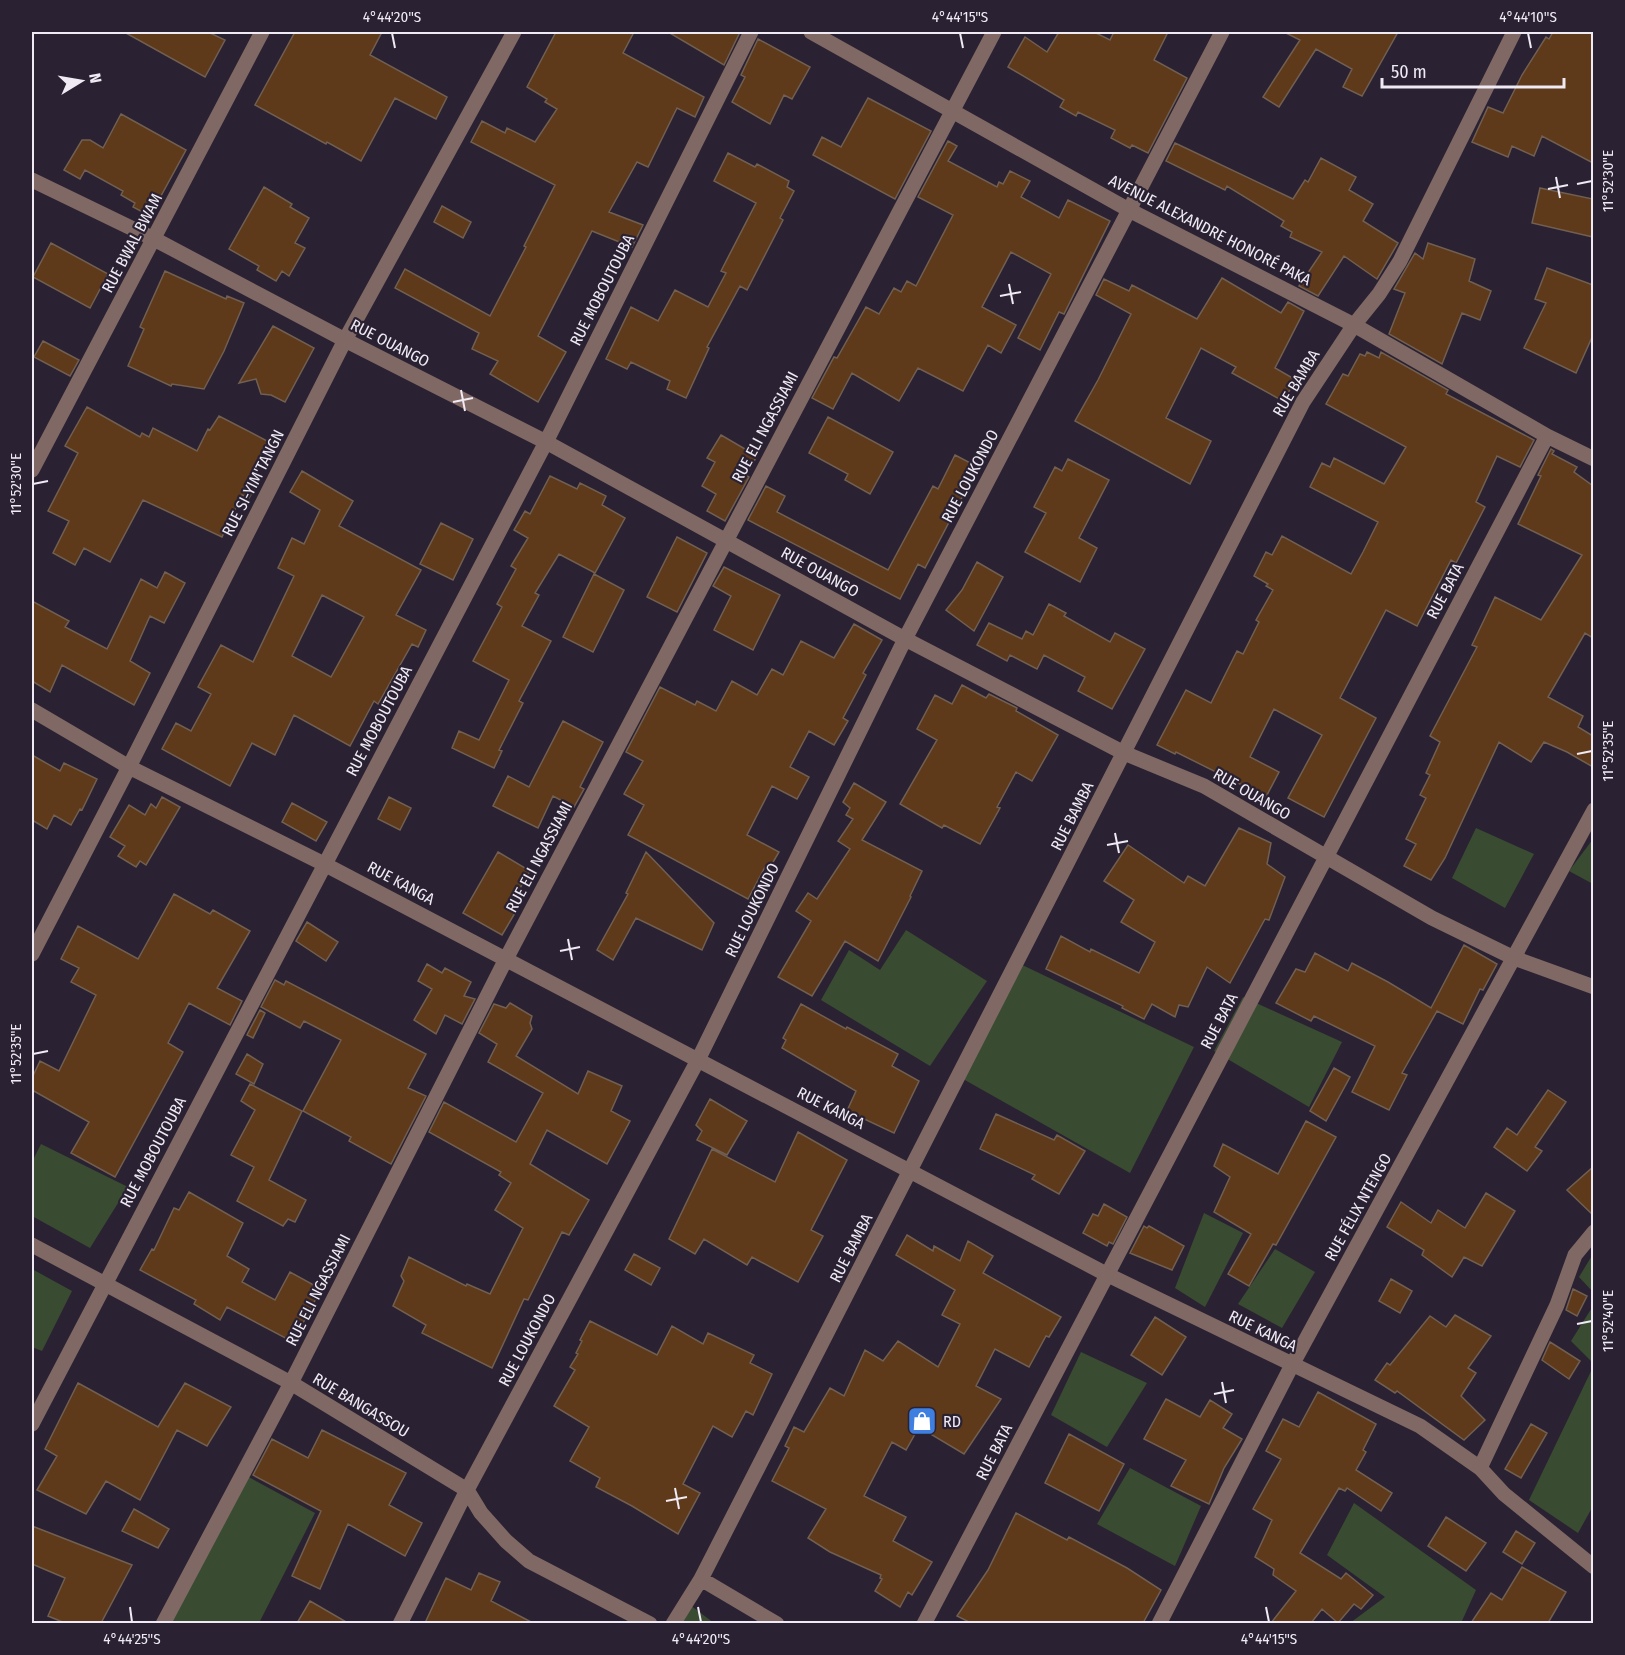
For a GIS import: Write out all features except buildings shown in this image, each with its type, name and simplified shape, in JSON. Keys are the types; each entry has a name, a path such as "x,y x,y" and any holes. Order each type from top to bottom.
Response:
{"street":[{"name":"RUE BWAL BWAM","path":"32,470 262,32"},
{"name":"RUE SI-YIM'TANGN","path":"32,954 345,340 514,32"},
{"name":"RUE MOBOUTOUBA","path":"32,1424 546,441 751,32"},
{"name":"AVENUE ALEXANDRE HONORÉ PAKA","path":"810,32 1129,210 1354,325 1547,436 1593,459"},
{"name":"RUE ELI NGASSIAMI","path":"163,1623 291,1383 506,959 994,32"},
{"name":"RUE LOUKONDO","path":"400,1623 467,1490 698,1060 905,639 1222,32"},
{"name":"RUE BAMBA","path":"673,1623 701,1579 1303,402 1400,261 1514,32"},
{"name":"RUE OUANGO","path":"32,180 154,239 345,340 546,441 905,639 1124,753 1204,786 1432,918 1514,958 1593,987"},
{"name":"RUE BATA","path":"924,1623 1547,436"},
{"name":"RUE KANGA","path":"32,710 129,767 324,864 1106,1274 1420,1426 1480,1468 1504,1494 1593,1567"},
{"name":"RUE FÉLIX NTENGO","path":"1159,1623 1292,1365 1593,810"},
{"path":"1480,1468 1557,1305 1575,1255 1593,1233"},
{"name":"RUE BANGASSOU","path":"32,1245 291,1383 467,1490 488,1520 529,1561 650,1623"},
{"path":"701,1579 777,1623"}],"green space":[{"path":"1476,828 1534,854 1505,908 1452,878"},
{"path":"1593,839 1593,884 1569,871"},
{"path":"906,930 987,981 930,1066 821,1000 849,950 880,970"},
{"path":"1012,960 1194,1047 1130,1173 956,1075"},
{"path":"1243,997 1342,1042 1309,1107 1214,1051"},
{"path":"41,1144 128,1187 90,1248 32,1216 32,1162"},
{"path":"1204,1213 1243,1233 1205,1307 1175,1288"},
{"path":"1275,1249 1315,1272 1282,1328 1238,1304"},
{"path":"1593,1254 1593,1292 1579,1277"},
{"path":"32,1269 72,1291 42,1351 32,1347"},
{"path":"1593,1306 1593,1363 1571,1341"},
{"path":"1081,1352 1147,1383 1107,1447 1051,1415"},
{"path":"1593,1367 1593,1506 1578,1533 1529,1500"},
{"path":"1130,1468 1201,1506 1175,1566 1097,1524"},
{"path":"245,1475 315,1513 259,1623 169,1624"},
{"path":"1354,1503 1476,1590 1461,1623 1350,1623 1385,1597 1327,1555"},
{"path":"690,1605 714,1623 680,1624"}],"place":[{"name":"RD","path":"922,1421"}]}
